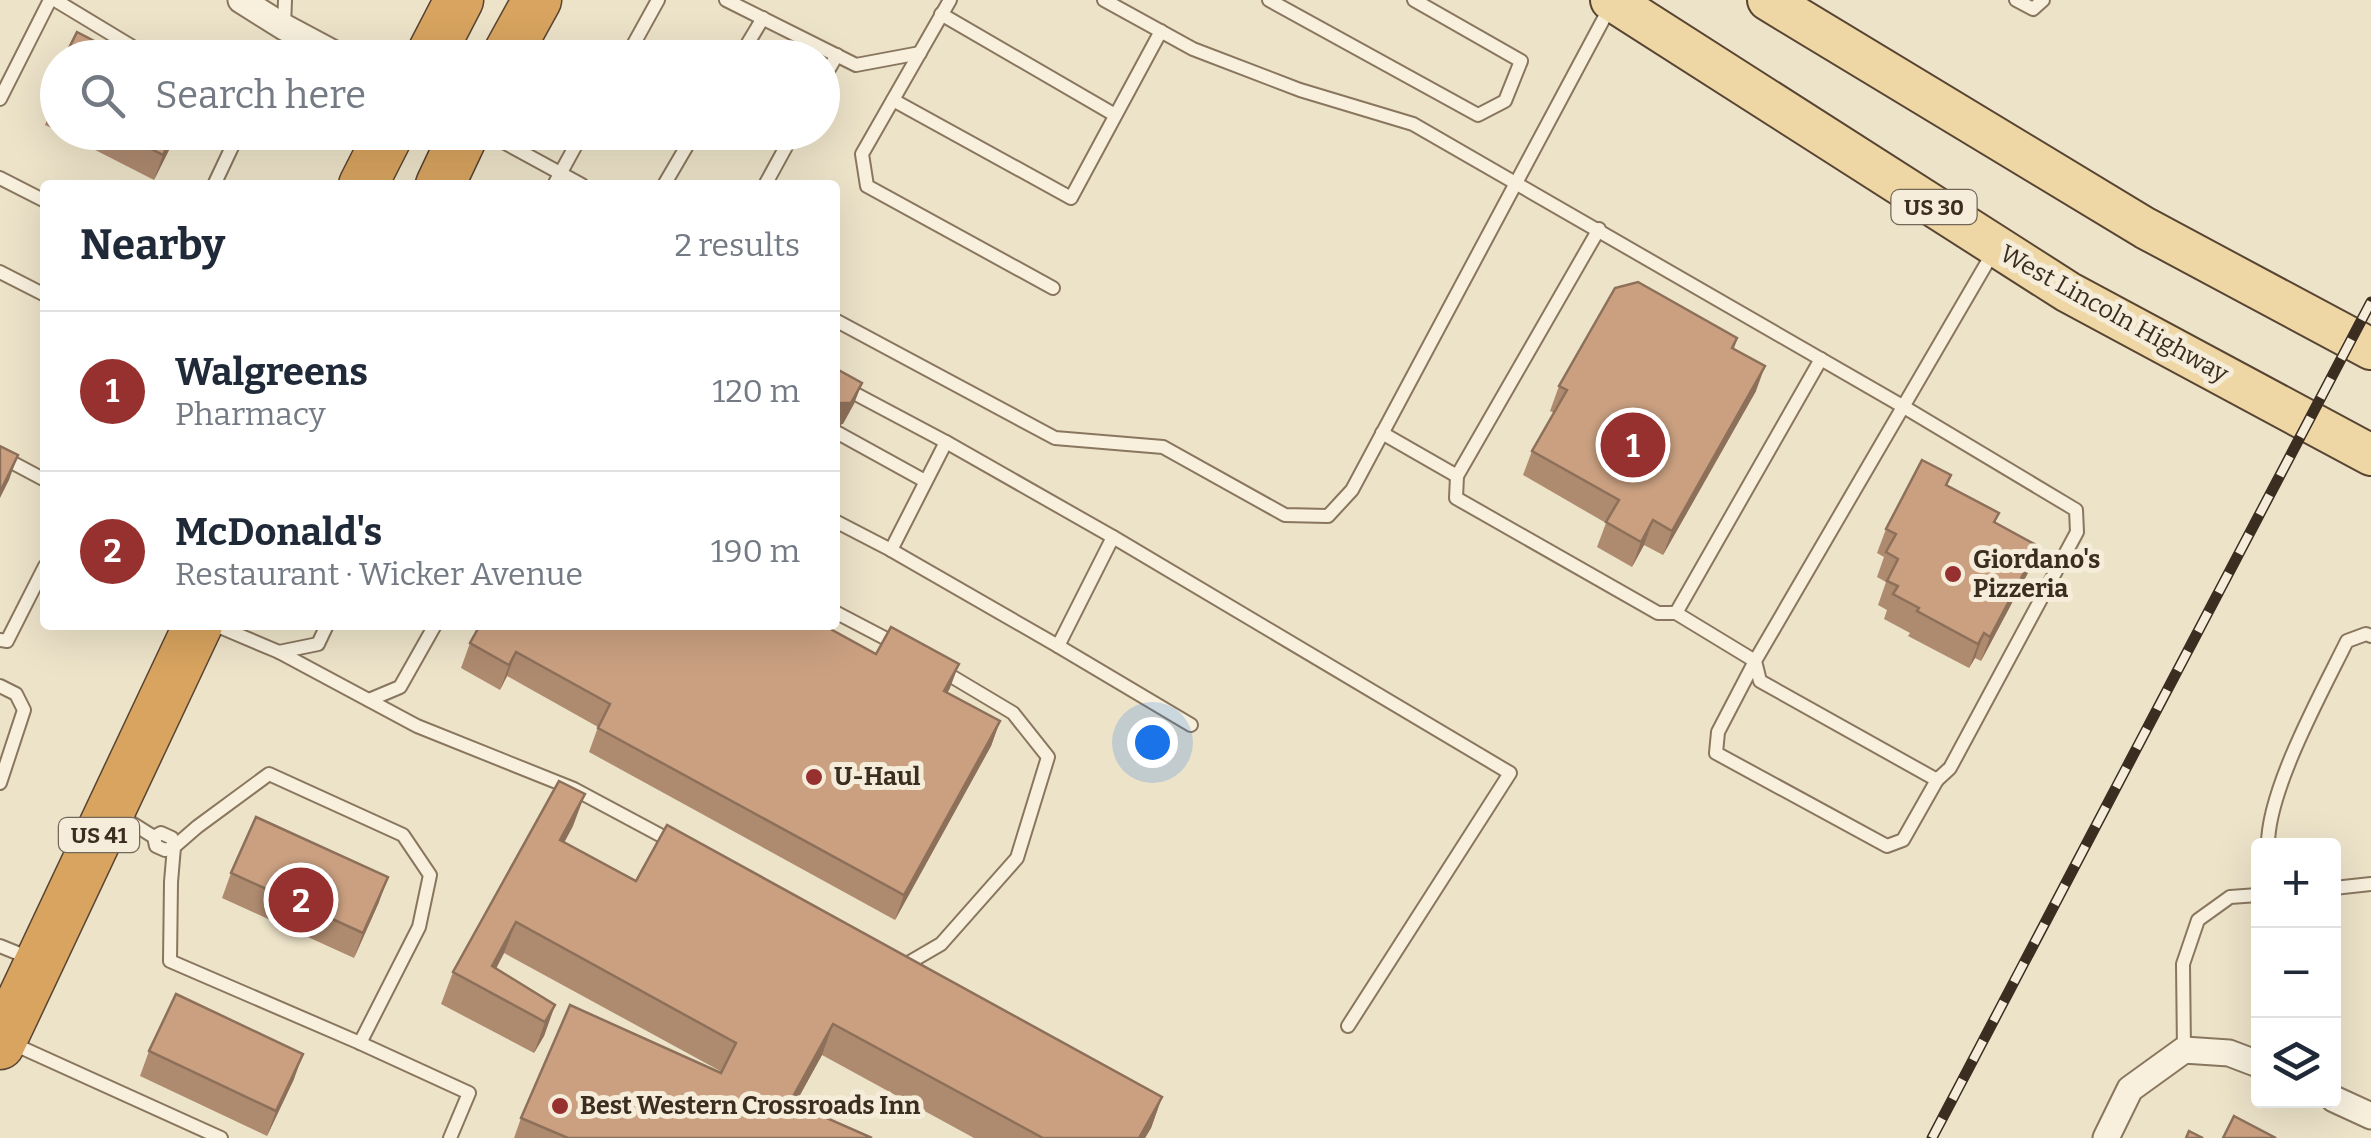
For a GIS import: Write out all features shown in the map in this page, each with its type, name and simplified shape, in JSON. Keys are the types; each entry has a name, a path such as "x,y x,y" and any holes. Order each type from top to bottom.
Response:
{"highway":[{"path":"438,40 459,0"},
{"path":"515,40 536,0"},
{"path":"380,160 418,150"},
{"path":"442,180 457,150"},
{"name":"US 41","path":"1,1042 20,954 110,810 196,630"}],"main road":[{"name":"West Lincoln Highway","path":"1612,0 2068,292 2371,455"},
{"path":"1768,0 2145,228 2371,349"}],"street":[{"path":"241,0 308,40"},
{"path":"2106,1138 2130,1089 2184,1050 2229,1053 2251,1061"},
{"path":"2341,1102 2371,1116"}],"lane":[{"path":"0,99 52,0 120,40"},
{"path":"284,0 284,27"},
{"path":"636,40 658,0"},
{"path":"726,0 807,40"},
{"path":"950,0 862,154 867,186 1053,288"},
{"path":"1104,0 1193,49 1300,90 1413,124 1904,407 2076,510 2077,532 1950,768 1938,780 1903,840 1887,846 1716,753 1718,732 1755,661 1904,407 1996,247"},
{"path":"1269,0 1478,115 1505,101 1521,61 1414,0"},
{"path":"840,323 1056,438 1163,447 1285,515 1328,516 1352,490 1612,0"},
{"path":"2016,0 2033,9 2043,0"},
{"path":"942,14 1116,116"},
{"path":"750,40 762,18"},
{"path":"893,100 1071,198 1161,31"},
{"path":"840,56 856,64 920,53"},
{"path":"216,180 231,150"},
{"path":"513,150 557,179 573,150"},
{"path":"667,180 684,150"},
{"path":"768,180 784,150"},
{"path":"0,178 40,198"},
{"path":"1598,229 1456,476 1456,498 1658,612 1676,613 1755,661 1760,681 1938,780"},
{"path":"0,272 40,292"},
{"path":"1676,613 1820,359"},
{"path":"840,387 1113,538 1510,773 1348,1026"},
{"path":"1382,433 1456,476"},
{"path":"840,434 925,480"},
{"path":"891,550 946,442"},
{"path":"0,456 40,477"},
{"path":"840,523 1192,725"},
{"path":"1058,646 1113,538"},
{"path":"0,640 7,641 40,576"},
{"path":"840,615 910,652"},
{"path":"227,630 280,652 417,726 574,789 678,845"},
{"path":"280,652 318,644 325,630"},
{"path":"368,700 400,687 433,630"},
{"path":"2268,838 2286,771 2338,658 2347,641 2371,636"},
{"path":"887,956 905,965 940,944 1017,858 1048,757 1013,712 927,662"},
{"path":"0,686 16,694 24,710 0,783"},
{"path":"110,810 154,837 156,846 165,850 268,774 402,835 430,875 419,927 360,1042"},
{"path":"174,846 170,961 469,1092 450,1138"},
{"path":"2341,887 2371,884"},
{"path":"2184,1050 2183,964 2198,920 2230,898 2251,896"},
{"path":"1,1042 220,1138"}],"building":[{"path":"77,32 92,40 73,40"},
{"path":"1638,282 1737,338 1732,348 1765,366 1672,531 1653,520 1641,542 1606,522 1619,500 1532,451 1567,390 1559,386 1615,288"},
{"path":"840,371 862,383 851,403 841,403"},
{"path":"0,446 18,455 0,492"},
{"name":"Giordano's Pizzeria","path":"1922,460 1951,475 1946,485 1999,513 1994,522 2038,546 1990,637 1984,633 1978,644 1917,611 1919,608 1893,594 1898,586 1887,581 1898,559 1886,552 1896,534 1886,529"},
{"name":"U-Haul","path":"891,627 959,664 944,691 1000,721 904,895 598,728 610,704 516,652 509,665 470,643 477,630 832,630 876,654"},
{"path":"559,781 585,794 560,840 636,881 667,825 1162,1097 1139,1138 1043,1138 833,1024 790,1102 872,1138 568,1138 521,1118 570,1005 721,1073 736,1043 516,922 492,966 555,1005 545,1022 453,972"},
{"path":"256,817 388,877 363,933 231,873"},
{"path":"176,994 303,1054 276,1111 149,1051"},
{"path":"2234,1116 2276,1138 2223,1138"}],"railway":[{"path":"1932,1138 2371,302"}],"place":[{"name":"Walgreens","path":"1633,445"},
{"name":"Giordano's Pizzeria","path":"1953,574"},
{"name":"U-Haul","path":"814,777"},
{"name":"McDonald's","path":"301,900"},
{"name":"Best Western Crossroads Inn","path":"560,1106"}]}
